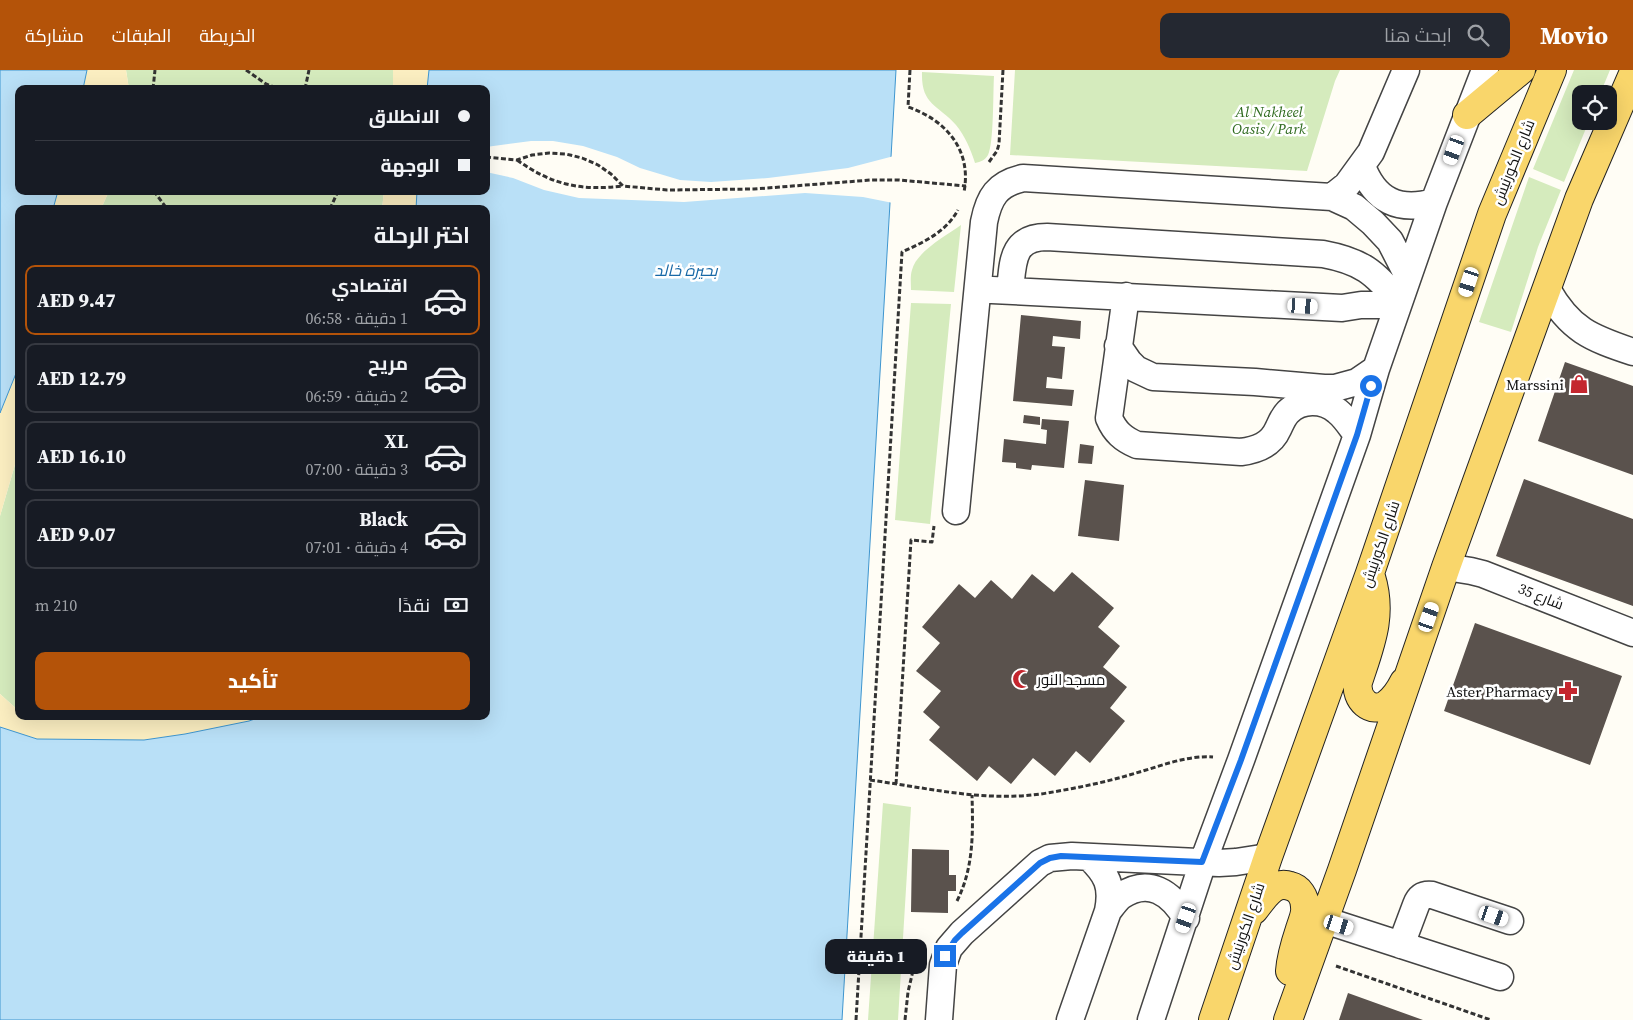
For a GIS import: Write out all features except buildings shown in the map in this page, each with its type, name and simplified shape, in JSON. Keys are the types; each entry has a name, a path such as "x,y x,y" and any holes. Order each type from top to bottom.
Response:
{"main road":[{"path":"1467,115 1521,70"},
{"name":"شارع الكورنيش","path":"1213,1020 1268,857 1370,573 1492,214 1552,70"},
{"path":"1290,1015 1446,567 1579,199 1633,74"},
{"path":"1370,573 1376,597 1376,621 1373,637 1358,682 1357,690 1359,697 1364,703 1371,706 1386,705 1399,691 1412,668"},
{"path":"1249,916 1271,889 1280,885 1289,885 1298,890 1304,897 1306,907 1291,958 1289,985 1290,1015"}],"street":[{"path":"1332,197 1347,185 1371,152 1406,70"},
{"path":"1151,1020 1186,918 1202,862 1241,760 1357,435 1376,369 1434,202 1485,70"},
{"path":"1362,166 1366,178 1374,190 1384,198 1408,206 1434,202"},
{"path":"956,511 987,209 992,197 1000,188 1011,181 1023,178 1332,197 1354,207 1373,223 1390,241 1408,276"},
{"path":"1010,291 1013,262 1017,251 1024,242 1030,239 1047,237 1323,254 1345,258 1366,268 1383,282 1399,303"},
{"path":"979,289 1342,308 1399,303"},
{"path":"1547,289 1562,313 1583,331 1596,339 1633,352"},
{"path":"1126,296 1109,418 1120,436 1137,445 1241,452 1252,451 1262,447 1271,440 1288,412 1312,394 1324,388 1346,386 1367,376 1376,369"},
{"path":"1342,308 1359,316 1374,327 1385,342"},
{"path":"1118,346 1136,369 1153,377 1255,382 1312,394 1337,410 1357,435"},
{"path":"1109,408 1128,389 1153,377"},
{"path":"1255,382 1282,420"},
{"name":"شارع 35","path":"1446,567 1483,574 1633,633"},
{"path":"938,1020 943,965 945,956 955,940 1040,863 1050,858 1061,856 1236,862 1268,857"},
{"path":"1070,1020 1108,911 1110,900 1110,887 1106,876 1089,857"},
{"path":"1108,911 1120,897 1134,889 1151,888 1166,893 1178,905 1186,918"},
{"path":"1402,945 1416,905 1424,895 1432,895 1510,921"},
{"path":"1324,920 1500,978"}],"path":[{"path":"153,85 155,70"},
{"path":"246,70 269,85"},
{"path":"306,85 309,70"},
{"path":"910,70 908,107 923,112 936,120 952,137 963,157 966,172 963,199"},
{"path":"490,157 517,160 532,155 566,154 598,165 623,186"},
{"path":"517,160 532,171 567,185 586,188 623,186 711,191 843,181 899,180 1000,188"},
{"path":"856,1020 902,252 940,232 949,223 960,206"},
{"path":"870,780 972,795 1013,796 1045,794 1135,774 1170,762 1206,756 1241,760"},
{"path":"953,907 967,878 972,854 972,795"},
{"path":"1310,957 1491,1020"},
{"path":"905,1020 910,977 915,960"}],"green space":[{"path":"126,70 393,70 393,85 128,85"},
{"name":"Al Nakheel Oasis / Park","path":"1015,70 1340,70 1307,171 1010,155"},
{"path":"1574,70 1610,70 1604,85 1572,85 1572,130 1585,130 1564,182 1533,169"},
{"path":"922,72 994,76 990,149 984,159 975,163 972,153 959,129 927,98 922,83"},
{"path":"1529,177 1561,190 1538,247 1511,332 1479,322"},
{"path":"107,195 384,195 382,205 103,205"},
{"path":"961,225 954,292 911,290 911,272 919,257 933,244"},
{"path":"911,303 951,304 930,524 895,520"},
{"path":"15,465 15,707 0,694 0,516"},
{"path":"883,803 911,807 898,1020 868,1020"}],"sand":[{"path":"87,70 126,70 128,85 84,85"},
{"path":"393,70 429,70 427,85 393,85"},
{"path":"57,195 107,195 103,205 54,205"},
{"path":"384,195 418,195 416,205 382,205"},
{"path":"15,376 15,465 0,516 0,413"},
{"path":"0,694 15,707 15,720 252,720 185,734 144,740 37,739 0,727"}],"water":[{"path":"0,70 87,70 84,85 15,85 15,195 57,195 54,205 15,205 15,376 0,413"},
{"name":"بحيرة خالد","path":"429,70 896,70 890,203 842,1020 0,1020 0,727 37,739 144,740 185,734 252,720 490,720 490,205 416,205 417,195 490,195 490,85 427,85"}],"pier":[{"path":"531,141 553,141 583,146 617,157 640,168 680,180 711,182 768,178 848,168 894,156 893,203 863,197 805,193 684,202 579,198 544,190 513,178 490,173 490,146"}],"place":[{"name":"Marssini","path":"1579,384"},
{"name":"مسجد النور","path":"1022,679"},
{"name":"Aster Pharmacy","path":"1568,691"}],"route":[{"path":"945,956 949,948 962,933 1040,863 1050,858 1072,856 1202,862 1241,760 1357,435 1371,386"}]}
